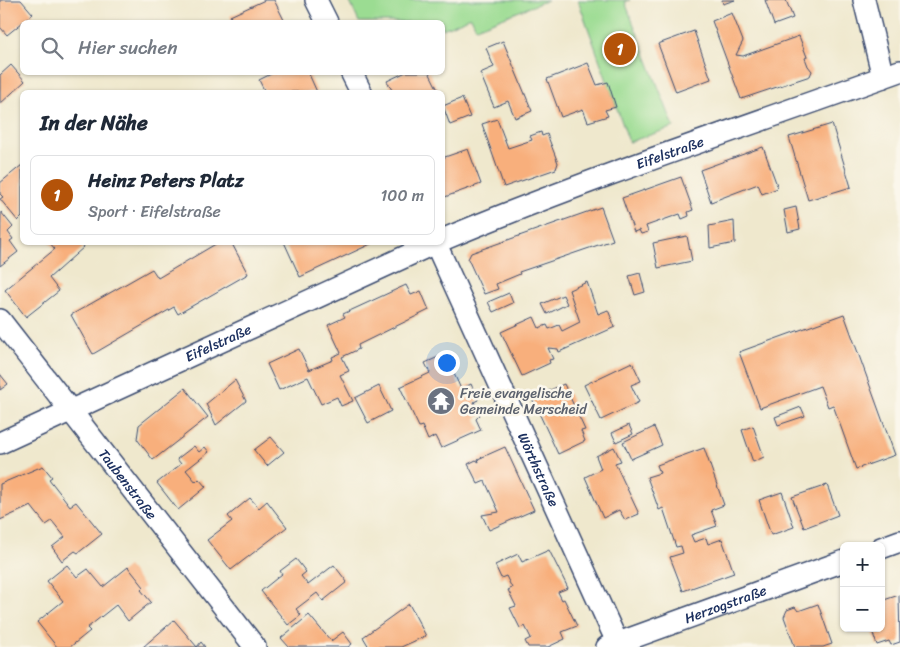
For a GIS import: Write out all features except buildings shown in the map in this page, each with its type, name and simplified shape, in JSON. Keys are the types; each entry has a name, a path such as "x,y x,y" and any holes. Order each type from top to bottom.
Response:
{"street":[{"path":"316,0 326,20"},
{"path":"864,0 892,74"},
{"name":"Eifelstraße","path":"445,239 604,176 892,74"},
{"path":"352,75 360,90"},
{"name":"Eifelstraße","path":"0,443 431,245"},
{"name":"Wörthstraße","path":"438,245 612,644"},
{"name":"Taubenstraße","path":"0,320 69,412 255,647"},
{"path":"885,547 900,541"},
{"name":"Herzogstraße","path":"612,644 840,562"}],"green space":[{"path":"349,0 548,0 476,28 471,17 445,28 445,20 358,20"},
{"path":"578,0 630,0 625,2 674,127 629,142"}],"place":[{"name":"Heinz Peters Platz","path":"620,49"},
{"name":"Freie evangelische Gemeinde Merscheid","path":"441,401"}]}
